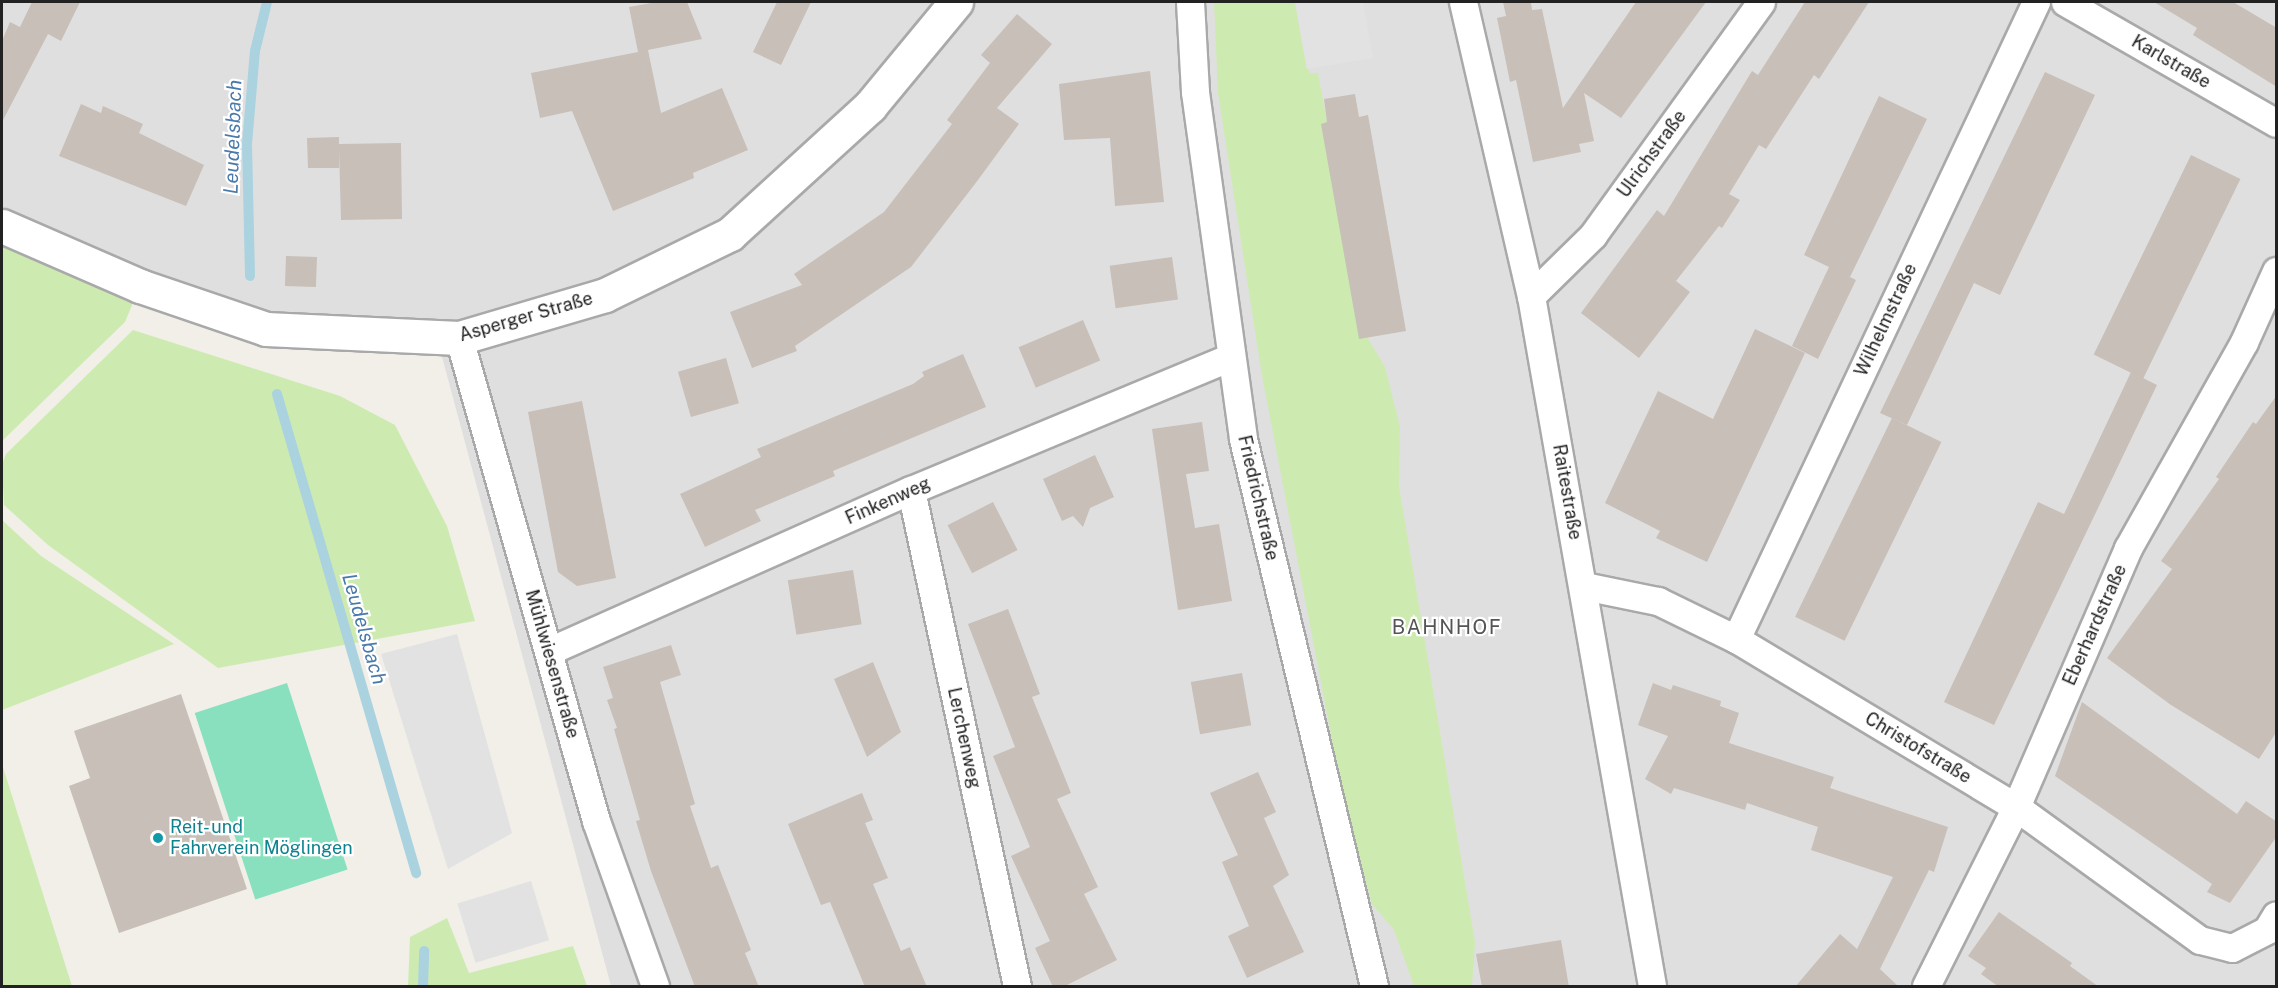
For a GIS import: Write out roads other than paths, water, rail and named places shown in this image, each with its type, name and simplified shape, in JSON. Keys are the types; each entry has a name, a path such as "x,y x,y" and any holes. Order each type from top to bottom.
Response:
{"street":[{"name":"Asperger Straße","path":"2,226 140,286 266,329 459,338 605,295 730,234 870,106 956,2"},
{"name":"Friedrichstraße","path":"1190,2 1195,92 1243,439 1374,987"},
{"name":"Raitestraße","path":"1463,2 1531,296 1584,586 1652,987"},
{"name":"Ulrichstraße","path":"1531,296 1593,235 1761,2"},
{"name":"Wilhelmstraße","path":"1736,639 2036,2"},
{"name":"Karlstraße","path":"2065,2 2277,123"},
{"name":"Eberhardstraße","path":"1926,987 2016,807 2128,548 2244,342 2277,271"},
{"name":"Mühlwiesenstraße","path":"459,338 596,821 655,987"},
{"name":"Finkenweg","path":"549,651 911,490 1230,357"},
{"name":"Lerchenweg","path":"911,490 1017,987"},
{"name":"Christofstraße","path":"1584,586 1658,601 1736,639 2016,807 2200,940 2232,948 2267,930 2277,915"}],"waterway":[{"name":"Leudelsbach","path":"250,276 247,144 255,51 267,2"},
{"name":"Leudelsbach","path":"277,394 416,873"},
{"name":"Leudelsbach","path":"423,986 424,951"}],"place":[{"name":"Reit- und Fahrverein Möglingen","path":"158,838"}],"district":[{"name":"BAHNHOF","path":"1447,627"}]}
